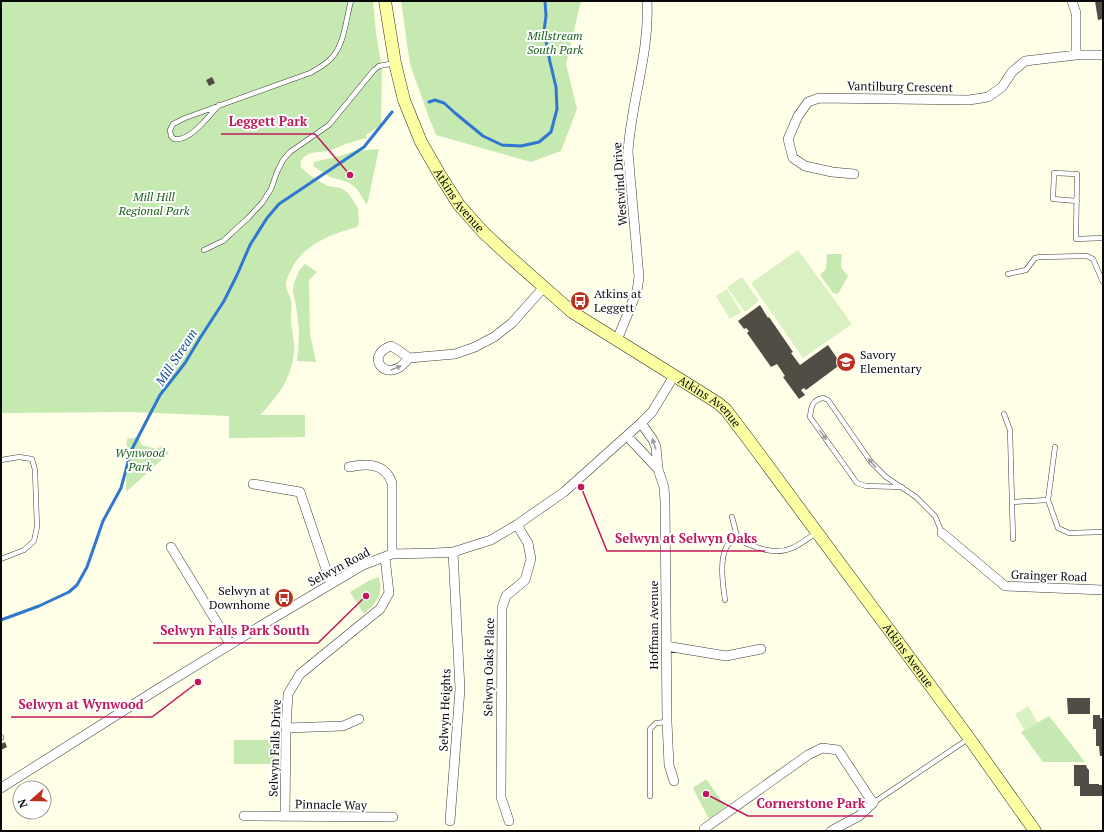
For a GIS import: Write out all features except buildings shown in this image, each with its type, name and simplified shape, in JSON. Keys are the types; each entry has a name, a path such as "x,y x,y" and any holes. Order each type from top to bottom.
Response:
{"street":[{"name":"Atkins Avenue","path":"385,1 395,63 404,100 421,142 459,204 483,232 572,312 718,403 726,410 969,738 1034,831"},
{"name":"Westwind Drive","path":"617,340 637,290 639,277 628,152 629,133 643,59 647,1"},
{"path":"1072,1 1076,12 1076,56"},
{"name":"Vantilburg Crescent","path":"854,174 832,172 805,166 793,158 788,139 798,116 808,102 819,98 969,100 982,98 988,97 1002,87 1012,72 1025,60 1103,55"},
{"path":"409,358 455,354 494,338 512,323 544,287"},
{"name":"Selwyn Road","path":"1,788 160,687 363,564 389,555 453,552 490,540 518,524 564,492 641,424 652,412 674,376"},
{"name":"Hoffman Avenue","path":"641,424 653,440 656,447 658,469 664,487 667,722 669,765 674,781"},
{"name":"Hoffman Avenue","path":"628,436 658,469"},
{"name":"Selwyn Falls Drive","path":"285,816 288,694 300,674 380,609 389,593 392,483 385,471 378,467 358,465 349,467"},
{"path":"254,484 300,492 331,584"},
{"name":"Selwyn Oaks Place","path":"509,822 501,797 502,608 506,596 525,580 531,559 528,543 518,524"},
{"name":"Grainger Road","path":"942,533 1005,586 1103,590"},
{"path":"171,547 230,644"},
{"name":"Selwyn Heights","path":"450,821 460,689 453,552"},
{"path":"666,646 726,656 761,649"},
{"path":"286,728 343,726 359,719"},
{"path":"704,830 808,755 822,748 838,750 873,803 859,816 831,831"},
{"name":"Pinnacle Way","path":"244,816 393,817"}],"lane":[{"path":"219,105 196,130 178,140 171,136 170,130 173,124 184,118 219,105 310,73 327,63 338,50 340,45 351,1"},
{"path":"204,250 223,241 262,203 271,189 283,160 290,152 329,125 374,70 379,66 395,63"},
{"path":"1077,201 1053,199 1054,173 1077,174 1077,201 1076,239 1103,238"},
{"path":"1008,274 1026,270 1035,258 1087,256 1093,259 1103,282"},
{"path":"902,487 866,486 857,483 810,418 813,403 817,399 823,398 828,400 871,462 886,477 902,487 916,497 935,516 942,533"},
{"path":"1004,414 1010,430 1013,539"},
{"path":"1055,447 1048,500 1058,528 1069,532 1103,532"},
{"path":"1,460 19,457 32,459 35,470 37,526 34,541 24,550 1,560"},
{"path":"1012,502 1048,500"},
{"path":"732,517 738,540"},
{"path":"725,600 722,583 724,555 727,546 731,542 738,540 757,548 770,551 781,551 793,548 817,532"},
{"path":"650,796 650,729 656,724 667,722"},
{"path":"873,803 969,738"}],"green space":[{"name":"Mill Hill Regional Park","path":"1,1 373,1 376,33 382,68 381,125 366,135 367,138 348,143 329,151 310,153 301,161 301,167 308,174 328,186 341,188 348,193 358,208 359,224 357,227 338,233 311,246 297,260 292,268 287,279 286,286 291,298 291,322 294,341 292,362 283,387 260,415 305,415 305,437 229,438 229,416 129,412 1,413"},
{"name":"Millstream South Park","path":"401,1 581,1 566,64 577,109 561,151 531,162 436,135 410,64"},
{"path":"379,149 367,205 357,189 348,182 330,177 313,166 314,162 354,151"},
{"path":"798,250 852,324 803,358 751,283"},
{"path":"827,254 842,254 841,268 848,276 838,294 833,293 820,275 826,269"},
{"path":"305,264 317,272 309,280 310,334 316,362 297,361 299,331 293,292 294,283 300,269"},
{"path":"742,277 759,301 745,312 727,287"},
{"path":"727,289 741,312 730,319 716,296"},
{"name":"Wynwood Park","path":"137,437 142,445 156,449 162,446 169,453 126,492 127,439"},
{"path":"379,577 380,594 372,606 364,614 350,592 370,580"},
{"path":"1028,706 1038,723 1024,730 1015,714"},
{"path":"1049,716 1085,762 1043,762 1021,732"},
{"path":"234,740 279,740 279,764 234,764"},
{"path":"706,779 726,807 709,819 693,788"}],"waterway":[{"name":"Mill Stream","path":"429,102 435,100 444,103 483,136 502,145 521,146 539,142 551,132 557,109 556,87 544,31 546,16 545,1"},
{"name":"Mill Stream","path":"1,620 39,606 69,592 77,585 87,567 103,521 121,488 131,451 148,418 160,395 185,363 224,301 250,245 267,218 279,204 364,147 392,112"}],"place":[{"name":"Leggett Park","path":"350,175"},
{"name":"Atkins at Leggett","path":"580,301"},
{"name":"Savory Elementary","path":"846,362"},
{"name":"Selwyn at Selwyn Oaks","path":"581,487"},
{"name":"Selwyn Falls Park South","path":"366,596"},
{"name":"Selwyn at Downhome","path":"284,598"},
{"name":"Selwyn at Wynwood","path":"198,682"},
{"name":"Cornerstone Park","path":"706,794"}]}
